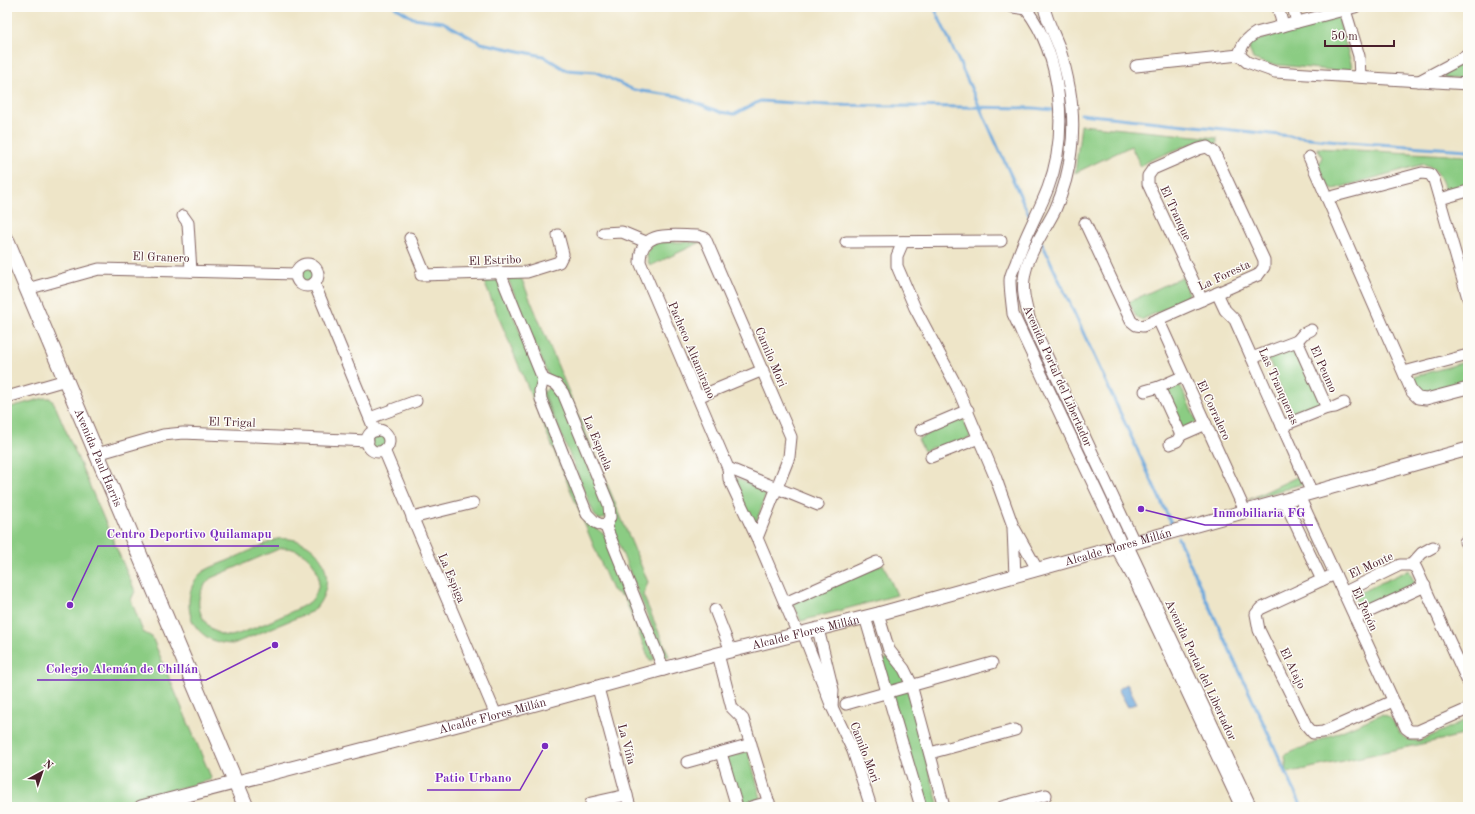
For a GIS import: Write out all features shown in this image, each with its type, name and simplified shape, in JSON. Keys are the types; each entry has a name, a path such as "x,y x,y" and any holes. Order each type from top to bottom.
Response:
{"main road":[{"name":"Avenida Paul Harris","path":"7,241 246,807"}],"street":[{"path":"1013,7 1028,8"},
{"name":"Avenida Portal del Libertador","path":"1044,7 1059,47 1070,89 1073,129 1071,152 1064,184 1055,209 1030,257 1024,278 1023,295 1029,318 1125,544 1139,590 1241,807"},
{"path":"1278,7 1283,26"},
{"path":"1293,7 1297,22"},
{"name":"Avenida Portal del Libertador","path":"1028,8 1039,27 1047,48 1059,103 1060,122 1056,162 1049,186 1038,213 1021,246 1010,279 1013,314 1252,807"},
{"path":"1239,55 1242,44 1256,33 1350,8 1359,56 1360,77"},
{"path":"1239,55 1246,62 1275,72 1468,84"},
{"path":"1136,66 1239,55"},
{"path":"1419,81 1468,56"},
{"name":"La Foresta","path":"1085,223 1131,321 1136,325 1143,326 1258,275 1264,267 1264,260 1214,152 1207,147"},
{"name":"El Tranque","path":"1202,300 1148,184 1148,176 1153,169 1207,147"},
{"path":"1309,157 1412,392 1418,398 1426,399 1468,388"},
{"path":"1327,198 1422,173 1430,174 1434,180 1440,199 1467,294"},
{"path":"1440,199 1468,191"},
{"path":"183,216 188,223 191,271"},
{"path":"603,233 622,232 646,242"},
{"name":"El Estribo","path":"410,238 423,275 527,272 559,262 563,254 558,235"},
{"name":"Camilo Mori","path":"646,242 655,236 698,236 705,238 791,437 789,457 757,538"},
{"path":"846,242 1002,241"},
{"name":"Pacheco Altamirano","path":"646,242 640,251 640,262 728,468"},
{"path":"903,242 897,256 897,266 915,308 937,347 968,410 1013,526 1036,569"},
{"path":"314,284 307,286 300,284 296,274 302,266 312,266 318,274 314,284 375,431 370,435 368,441 372,449 378,452 384,450"},
{"name":"El Granero","path":"27,289 99,269 296,274"},
{"path":"500,273 543,379 540,391 541,399 587,514 595,522 606,528 664,670"},
{"name":"Las Tranqueras","path":"1217,293 1225,310 1235,320 1312,493"},
{"name":"El Corralero","path":"1158,319 1245,511"},
{"name":"El Peumo","path":"1252,358 1297,341 1303,334 1311,330"},
{"name":"El Peumo","path":"1297,341 1327,408"},
{"path":"1404,372 1468,355"},
{"path":"698,397 762,370"},
{"path":"1145,391 1159,387 1184,376"},
{"name":"La Espuela","path":"543,379 556,385 562,393 610,505 610,517 606,528"},
{"path":"7,397 66,380"},
{"path":"1159,387 1181,435"},
{"path":"370,418 416,401"},
{"name":"El Peumo","path":"1282,426 1327,408 1335,407 1344,403"},
{"path":"921,430 968,410"},
{"path":"1170,444 1177,441 1181,435 1206,424"},
{"name":"La Espiga","path":"375,431 382,431 387,435 389,442 384,450 496,715"},
{"name":"El Trigal","path":"97,454 163,435 183,433 368,441"},
{"path":"931,457 979,438"},
{"name":"Alcalde Flores Millán","path":"141,807 496,715 724,653 878,614 1468,449"},
{"path":"728,468 818,505"},
{"name":"Camilo Mori","path":"728,468 729,479 757,538 852,752 871,807"},
{"name":"El Peñón","path":"1299,496 1404,724 1410,731 1418,731 1468,709"},
{"path":"1284,500 1322,580"},
{"path":"412,518 473,503"},
{"path":"1013,526 1015,576"},
{"name":"El Monte","path":"1411,565 1422,553 1433,547"},
{"path":"785,603 877,562"},
{"name":"El Monte","path":"1343,593 1400,565 1411,565 1419,572 1468,682"},
{"name":"El Atajo","path":"1335,574 1266,606 1256,614 1259,630 1306,726 1314,733 1323,732 1393,701"},
{"path":"1355,618 1425,586"},
{"path":"715,610 724,653 732,708 743,719 769,805 751,807"},
{"path":"878,614 889,650 904,668 912,686 944,807"},
{"path":"865,617 921,807"},
{"name":"Camilo Mori","path":"818,629 833,690 832,707"},
{"path":"846,704 992,663"},
{"name":"La Viña","path":"598,688 630,807"},
{"path":"930,753 1015,730"},
{"path":"687,762 751,744"},
{"path":"721,753 737,807"},
{"path":"592,807 590,803 627,795"},
{"path":"1002,807 1046,795"}],"green space":[{"path":"1332,16 1338,17 1351,63 1352,72 1268,64 1253,59 1249,48 1250,43"},
{"path":"1468,60 1468,80 1445,78 1444,72"},
{"path":"1081,125 1217,138 1217,146 1208,140 1200,140 1146,162 1141,167 1131,146 1075,173"},
{"path":"1317,148 1468,156 1468,185 1449,190 1444,187 1435,170 1424,164 1334,189 1329,187 1318,165 1322,157"},
{"path":"657,242 701,242 650,266 647,255 651,247"},
{"path":"304,268 310,268 314,272 314,278 310,282 304,282 300,278 300,272"},
{"path":"520,275 648,582 643,595 669,656 664,657 613,530 615,514 562,384 548,375 508,279"},
{"path":"497,276 539,378 588,522 605,535 655,659 650,661 624,597 612,590 482,277"},
{"path":"1182,277 1189,293 1188,298 1141,320 1136,317 1129,302"},
{"path":"1296,343 1324,406 1295,419 1267,356"},
{"path":"1468,361 1468,381 1423,393 1418,390 1413,377"},
{"path":"1180,385 1197,422 1183,429 1165,391"},
{"path":"552,387 557,390 607,512 606,517 600,520 595,516 544,393 547,389"},
{"path":"44,398 50,398 54,403 135,591 131,600 143,632 152,637 211,777 210,780 111,807 7,807 7,408"},
{"path":"962,416 971,437 938,450 933,447 924,451 918,439 927,435 930,429"},
{"path":"379,433 386,438 387,441 382,448 379,449 372,444 371,441 376,434"},
{"path":"1301,475 1305,483 1248,500"},
{"path":"732,476 767,492 754,528"},
{"path":"277,539 292,539 305,544 315,551 322,562 326,573 326,586 322,599 313,611 233,644 221,643 202,633 191,618 189,603 191,588 194,582 204,571","holes":["281,548 300,552 308,558 318,573 319,582 317,592 311,601 285,615 236,635 226,636 213,630 204,620 199,606 201,591 207,582 211,578"]},
{"path":"883,564 897,595 801,621 793,603"},
{"path":"1409,570 1416,586 1410,589 1407,587 1372,603 1373,605 1361,611 1354,595"},
{"path":"889,658 903,674 939,807 926,807 881,661"},
{"path":"1382,714 1392,720 1401,734 1411,740 1420,741 1468,719 1468,734 1287,773 1285,755"},
{"path":"748,751 761,798 739,804 726,757"}],"water":[{"path":"1127,684 1137,703 1128,707 1118,689"}],"waterway":[{"path":"395,7 413,18 443,22 481,43 543,56 566,70 596,72 634,90 678,96 720,112 735,114 760,101 828,105 1033,108 1053,110"},
{"path":"934,7 1029,215"},
{"path":"1081,114 1348,142 1468,150"},
{"path":"1042,243 1171,523"},
{"path":"1178,538 1302,807"}],"place":[{"name":"Inmobiliaria FG","path":"1141,509"},
{"name":"Centro Deportivo Quilamapu","path":"70,605"},
{"name":"Colegio Alemán de Chillán","path":"275,645"},
{"name":"Patio Urbano","path":"545,746"}]}
